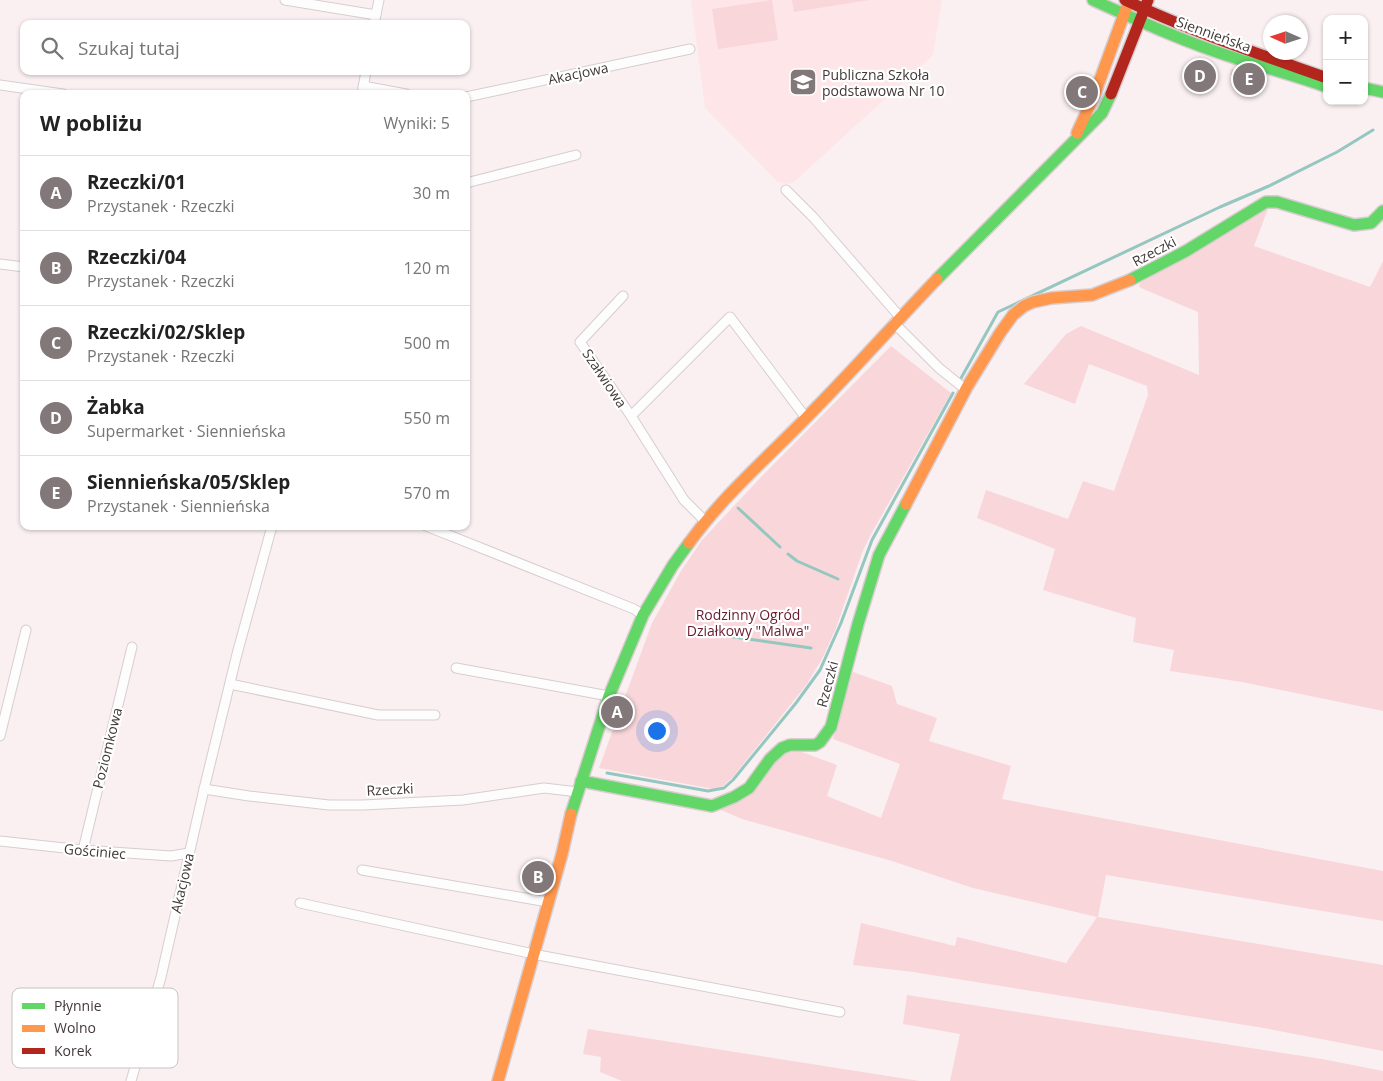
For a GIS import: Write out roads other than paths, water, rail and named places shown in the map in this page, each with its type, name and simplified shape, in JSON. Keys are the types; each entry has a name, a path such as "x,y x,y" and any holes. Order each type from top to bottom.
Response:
{"main road":[{"name":"Siennieńska","path":"1093,0 1140,22 1234,58 1288,73 1323,86"},
{"name":"Siennieńska","path":"1127,1 1147,4 1243,49 1323,77"},
{"path":"1071,144 1094,96 1127,1"},
{"path":"498,1081 580,786 609,696 643,615 674,565 706,521 746,476 806,418 897,320 1102,113 1147,4"},
{"path":"1368,89 1383,94"},
{"path":"1368,95 1383,94"},
{"name":"Rzeczki","path":"580,786 712,806 733,798 752,785 781,748 795,745 814,746 826,738 831,727 876,561 965,389 1014,314 1030,303 1082,297 1125,283 1200,243 1266,202 1277,202 1354,225 1364,226 1374,222 1383,211"}],"street":[{"path":"286,0 375,19 379,0"},
{"name":"Akacjowa","path":"470,96 690,49"},
{"path":"363,90 365,75"},
{"path":"0,85 35,90"},
{"path":"470,182 576,155"},
{"path":"786,190 813,217 939,368 965,389"},
{"path":"0,264 20,266"},
{"name":"Szałwiowa","path":"623,296 580,342 631,416 684,500 706,521"},
{"name":"Szałwiowa","path":"631,416 730,317 806,418"},
{"name":"Akacjowa","path":"158,988 204,789 271,530"},
{"path":"436,530 557,577 634,609 643,615"},
{"path":"0,736 26,630"},
{"name":"Poziomkowa","path":"82,850 132,647"},
{"path":"456,668 609,696"},
{"path":"230,684 378,715 435,715"},
{"name":"Rzeczki","path":"204,789 329,805 463,800 544,788 580,786"},
{"name":"Gościniec","path":"0,842 171,856 189,853"},
{"path":"362,870 548,902"},
{"path":"300,903 533,954 840,1012"},
{"name":"Akacjowa","path":"131,1081 135,1068"}],"waterway":[{"path":"960,380 998,312 1220,207 1269,186 1337,152 1373,130"},
{"path":"607,773 708,791 724,788 733,780 796,703 820,670 841,623 872,540 953,393"},
{"path":"738,508 780,547"},
{"path":"788,554 797,561 838,579"},
{"path":"689,628 719,634"},
{"path":"727,636 811,648"}],"place":[{"name":"Żabka","path":"1200,76"},
{"name":"Siennieńska/05/Sklep","path":"1249,79"},
{"name":"Publiczna Szkoła podstawowa Nr 10","path":"803,82"},
{"name":"Rzeczki/02/Sklep","path":"1082,92"},
{"name":"Rzeczki/01","path":"617,712"},
{"name":"Rzeczki/04","path":"538,877"}],"park label":[{"name":"Rodzinny Ogród Działkowy \"Malwa\"","path":"748,622"}]}
